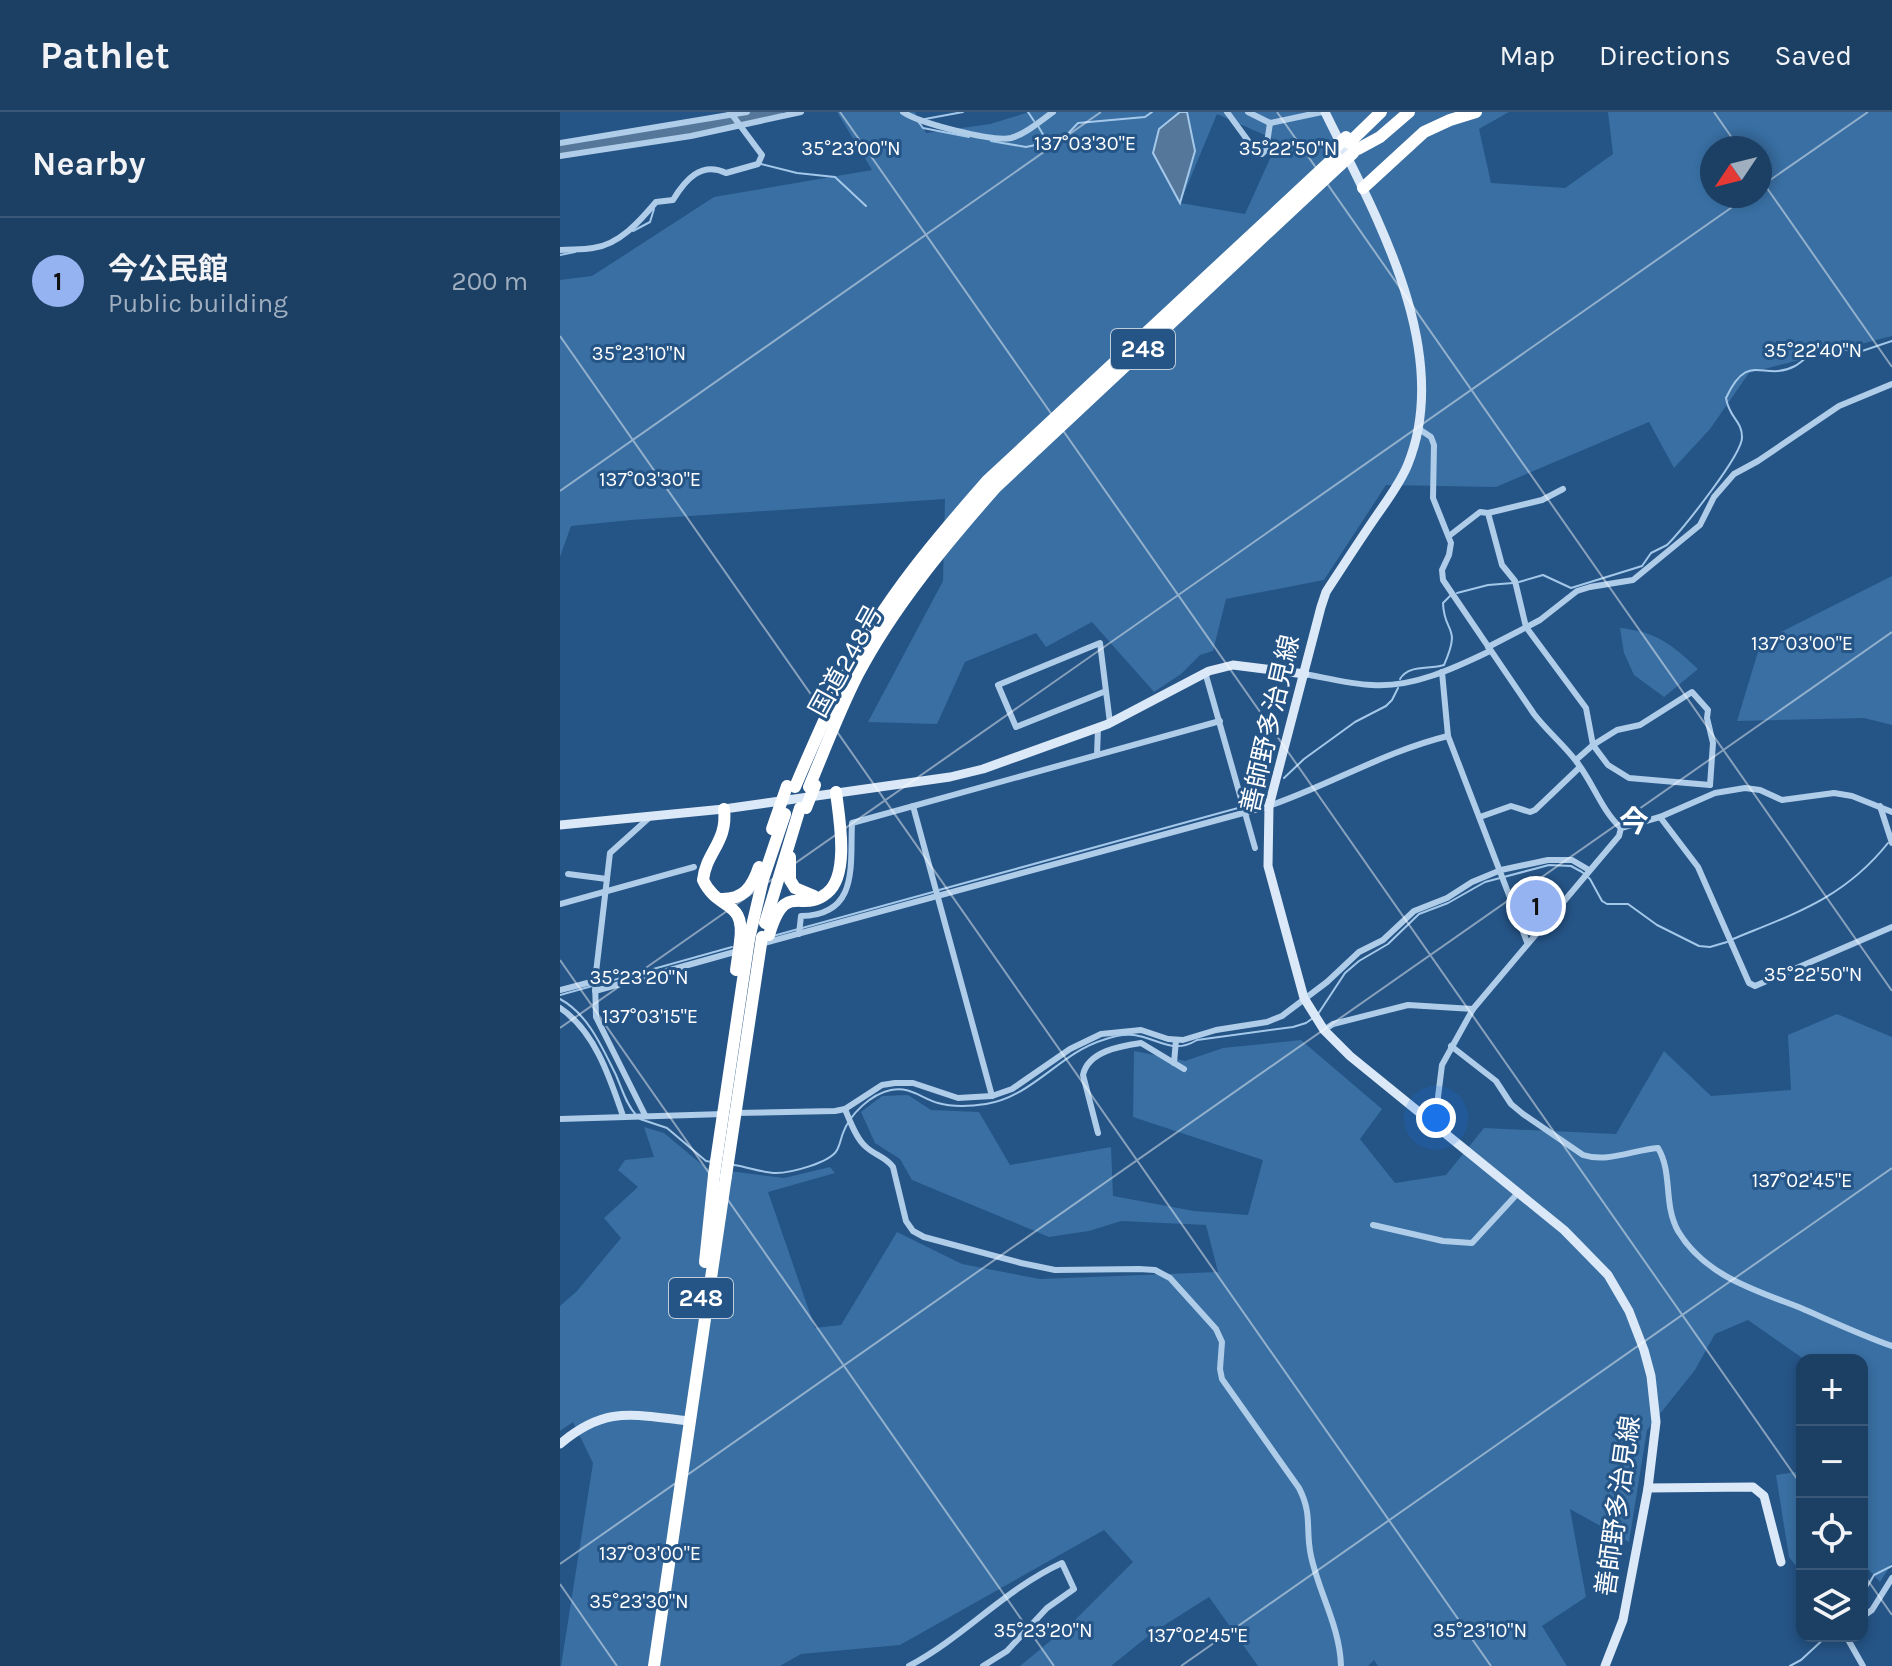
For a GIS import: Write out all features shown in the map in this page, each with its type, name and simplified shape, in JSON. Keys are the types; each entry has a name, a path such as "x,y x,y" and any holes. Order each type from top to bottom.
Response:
{"highway":[{"path":"1352,145 1372,112"},
{"name":"国道248号","path":"1352,145 1381,112"},
{"name":"国道248号","path":"720,1176 759,958 755,938 763,879 794,782 850,667 906,579 987,481 1278,208 1336,157 1397,112"},
{"path":"1352,145 1380,137 1409,112"},
{"path":"1363,188 1424,132 1476,112"},
{"name":"国道248号","path":"654,1666 720,1176 733,991 855,681 924,573 996,487 1336,157"},
{"path":"716,898 737,898 745,894 756,877 772,829 794,782"},
{"path":"724,809 726,827 703,880 716,898 738,913 755,938 784,905 792,900 821,897 833,887 840,861 836,792"},
{"path":"803,808 788,863 790,880 802,893 821,897"}],"main road":[{"name":"善師野多治見線","path":"1324,112 1363,188 1397,269 1415,332 1423,385 1419,429 1408,465 1326,592 1269,806 1269,875 1304,998 1318,1021 1350,1056 1564,1230 1608,1275 1629,1311 1644,1350 1656,1422 1648,1488 1623,1620 1605,1666"},
{"path":"560,825 724,809 950,777 983,769 1098,728 1205,672 1233,665 1305,674"},
{"path":"560,1444 580,1427 619,1414 689,1421"},
{"path":"1648,1488 1753,1487 1764,1496 1781,1562"}],"street":[{"path":"560,143 747,112"},
{"path":"560,156 691,136 801,112"},
{"path":"903,112 930,124 997,140 1021,135 1053,112"},
{"path":"1227,112 1257,153 1262,154 1266,150 1270,123"},
{"path":"1248,112 1270,123 1324,112"},
{"path":"560,250 597,248 615,240 639,222 656,202 673,200 687,180 700,170 717,169 726,173 758,164 762,155 731,113"},
{"path":"1305,674 1389,685 1442,672 1489,649 1558,608 1577,591 1633,580 1700,525 1714,497 1734,474 1839,406 1892,384"},
{"path":"1419,429 1431,437 1433,498 1451,543 1442,570 1443,580 1550,735 1578,764 1612,820 1621,828"},
{"path":"1449,536 1480,512 1518,508 1563,489"},
{"path":"1488,513 1502,565 1515,581 1526,627 1586,708 1593,745 1608,765 1629,778 1650,777 1675,783 1710,785"},
{"path":"1106,691 1016,727 998,685 1100,643 1106,691 1110,723"},
{"path":"1205,672 1255,848"},
{"path":"1442,672 1442,698 1448,736 1527,942"},
{"path":"1480,817 1511,806 1530,812 1535,810 1593,745 1617,730 1640,725 1692,692 1708,710 1713,743 1710,785 1715,793"},
{"path":"799,934 801,916 815,916 832,909 849,885 852,823 1220,721"},
{"path":"1097,755 1098,728"},
{"path":"595,991 1269,806 1414,744 1448,736"},
{"path":"1621,828 1660,817 1715,793 1745,788 1760,790 1782,800 1834,793 1868,800 1892,812"},
{"path":"913,806 992,1096"},
{"path":"1880,806 1891,841"},
{"path":"645,1115 597,1022 595,981 610,853 652,816"},
{"path":"1660,817 1698,867 1749,983 1755,986 1892,927"},
{"path":"1429,1119 1437,1105 1439,1077 1451,1046 1473,1009 1619,836 1621,828"},
{"path":"560,1119 846,1112 870,1091 895,1083 913,1083 958,1098 992,1096 1012,1089 1085,1041 1121,1030 1145,1031 1176,1040 1267,1022 1282,1016 1359,952 1383,940 1414,911 1501,871 1548,860 1572,860 1589,870"},
{"path":"560,904 694,867"},
{"path":"568,874 607,879"},
{"path":"560,990 595,981"},
{"path":"1318,1021 1333,1024 1408,1005 1473,1009"},
{"path":"560,1008 583,1027 616,1092 623,1116"},
{"path":"1141,1043 1145,1031"},
{"path":"1174,1063 1176,1040"},
{"path":"1098,1133 1084,1069 1097,1055 1141,1043 1184,1069"},
{"path":"1451,1046 1496,1081 1511,1104 1523,1114 1583,1155 1615,1156 1658,1148 1665,1163 1669,1207 1676,1227 1693,1250 1729,1280 1892,1346"},
{"path":"846,1112 866,1148 889,1161 893,1167 906,1221 918,1234 965,1249 1055,1270 1155,1270 1176,1285 1216,1329 1222,1342 1222,1379 1308,1504 1310,1550 1335,1630 1341,1666"},
{"path":"1373,1225 1443,1241 1472,1243 1518,1193"},
{"path":"909,1666 939,1650 1029,1581 1062,1563 1074,1589 1047,1608 1007,1651 983,1666"},
{"path":"1868,1613 1892,1578"},
{"path":"1849,1642 1863,1666"}],"shaded area":[{"path":"837,112 915,112 926,133 990,124 1029,112 1509,112 1479,129 1491,183 1565,188 1613,154 1608,112 1892,112 1892,336 1749,373 1710,429 1674,468 1649,422 1496,487 1386,485 1324,580 1226,599 1213,651 1200,655 1181,674 1154,692 1092,622 1046,647 1036,633 965,662 937,724 868,722 943,581 945,499 571,526 560,557 560,280 592,276 714,197 872,170","holes":["1217,114 1278,141 1245,214 1180,203"]},
{"path":"1180,112 1187,112 1195,151 1180,203 1153,153 1159,129"},
{"path":"1892,576 1892,725 1864,718 1737,721 1761,642"},
{"path":"1620,628 1654,636 1698,669 1664,697 1634,675 1624,653"},
{"path":"1837,1014 1892,1037 1892,1563 1880,1582 1868,1569 1868,1354 1796,1354 1748,1320 1715,1334 1695,1370 1647,1430 1629,1542 1570,1509 1586,1597 1542,1626 1567,1666 1378,1666 1374,1660 1368,1666 1258,1666 1209,1597 1152,1633 1111,1666 1020,1666 1072,1623 1133,1562 1104,1530 900,1645 801,1654 780,1666 561,1666 593,1463 573,1422 560,1431 560,1306 577,1291 621,1238 604,1218 638,1187 618,1170 625,1160 654,1157 644,1127 664,1133 706,1168 784,1178 830,1167 835,1173 768,1192 815,1328 841,1325 897,1232 962,1264 1040,1279 1218,1272 1206,1225 1121,1221 1089,1231 1049,1237 912,1180 900,1159 875,1143 861,1112 882,1096 908,1095 931,1110 979,1112 1010,1165 1111,1147 1113,1196 1194,1211 1248,1215 1263,1160 1133,1117 1134,1051 1185,1061 1223,1048 1301,1040 1382,1109 1360,1139 1395,1183 1446,1175 1484,1128 1616,1134 1664,1051 1711,1096 1791,1090 1788,1035"},
{"path":"1796,1472 1796,1566 1789,1557 1776,1475"}],"waterway":[{"path":"560,148 776,112"},
{"path":"925,119 963,112"},
{"path":"1028,112 1034,121"},
{"path":"991,141 1026,147 1063,139 1078,123 1145,117 1152,112"},
{"path":"917,120 923,128 969,137"},
{"path":"1038,126 1047,141"},
{"path":"761,164 797,173 835,177 866,206"},
{"path":"633,231 650,222 654,209"},
{"path":"560,255 575,252"},
{"path":"1519,582 1543,575 1571,588 1642,566 1651,553 1667,545 1685,524 1723,475 1740,446 1741,431 1726,398 1742,375 1757,370 1784,370 1798,364 1821,346 1859,352 1892,341"},
{"path":"1457,593 1488,585 1513,583"},
{"path":"1400,679 1414,669 1444,665 1452,636 1443,603 1451,595"},
{"path":"1284,778 1304,759 1355,722 1386,706 1398,688"},
{"path":"939,890 1249,805 1264,796"},
{"path":"1733,939 1798,912 1836,891 1854,878 1888,843"},
{"path":"1318,1014 1345,973 1388,944 1419,914 1448,903 1485,882 1549,865 1571,866 1590,879 1602,901 1607,904 1628,904 1657,925 1699,946 1710,947 1727,942"},
{"path":"773,936 933,892"},
{"path":"560,995 732,947"},
{"path":"560,999 579,1013 593,1032 636,1115"},
{"path":"734,1165 776,1173 818,1163 837,1150 846,1126 862,1106 883,1092 898,1089 910,1091 944,1104 986,1104 1018,1093 1073,1054 1112,1037 1134,1035 1181,1046 1197,1040 1293,1027 1313,1018"},
{"path":"640,1119 667,1128 706,1161 712,1162"},
{"path":"1868,1586 1874,1575 1892,1566"},
{"path":"1790,1666 1820,1642"}],"place":[{"name":"今公民館","path":"1536,906"}],"district":[{"name":"今","path":"1634,822"}]}
